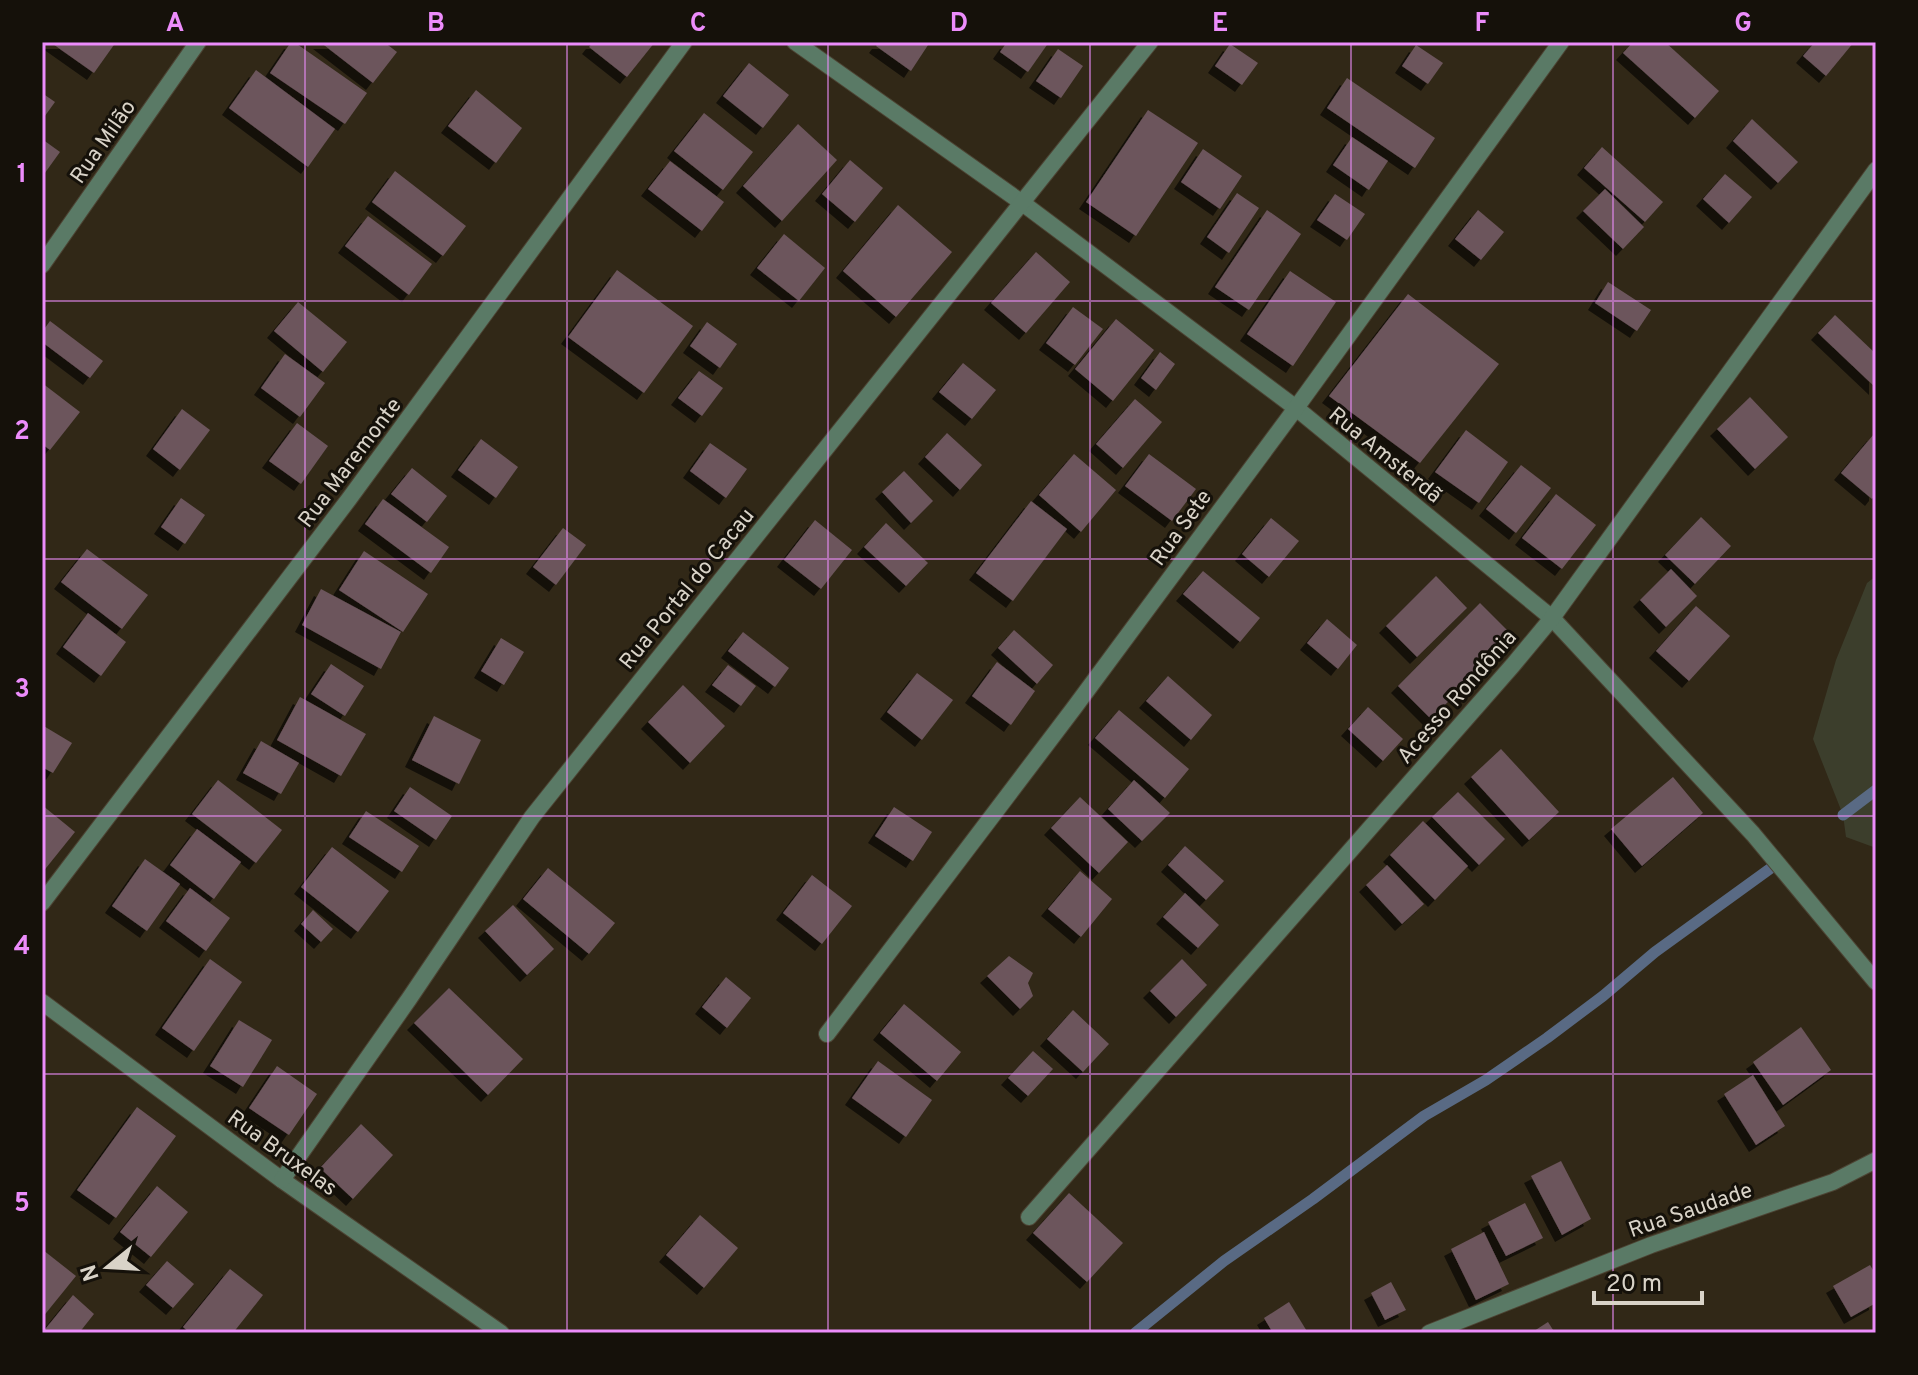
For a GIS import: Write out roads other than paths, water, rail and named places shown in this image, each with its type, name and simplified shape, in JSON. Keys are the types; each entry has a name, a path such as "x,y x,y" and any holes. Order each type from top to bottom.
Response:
{"street":[{"name":"Rua Milão","path":"42,265 198,42"},
{"name":"Rua Maremonte","path":"42,903 349,499 684,42"},
{"name":"Rua Amsterdã","path":"795,42 1021,202 1296,408 1552,618 1753,834 1876,982"},
{"name":"Rua Portal do Cacau","path":"282,1180 532,817 1150,42"},
{"name":"Rua Sete","path":"827,1034 1296,408 1561,42"},
{"name":"Acesso Rondônia","path":"1029,1217 1552,618 1876,170"},
{"name":"Rua Bruxelas","path":"42,1002 282,1180 501,1333"},
{"name":"Rua Saudade","path":"1429,1333 1651,1245 1833,1182 1876,1160"}],"waterway":[{"path":"1843,815 1876,790"},
{"path":"1135,1333 1224,1261 1424,1116 1486,1080 1547,1038 1655,952 1771,868"}]}
